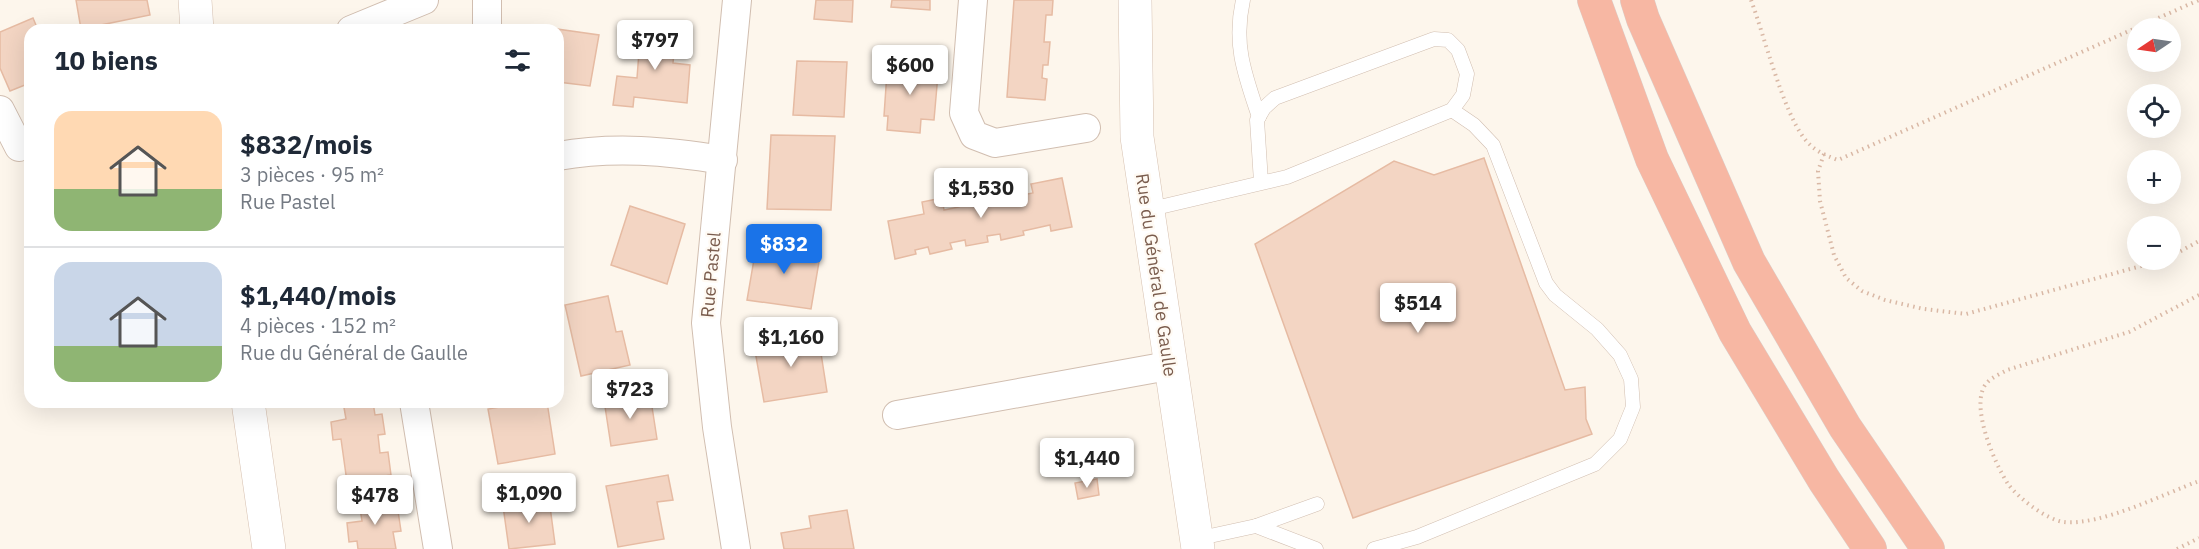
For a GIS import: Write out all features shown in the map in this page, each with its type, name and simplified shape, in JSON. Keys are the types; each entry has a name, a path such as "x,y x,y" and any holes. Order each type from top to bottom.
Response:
{"highway":[{"path":"1594,0 1652,159 1735,332 1824,480 1870,549"},
{"path":"1637,0 1643,19 1749,262 1845,427 1928,549"}],"street":[{"path":"195,0 197,24"},
{"path":"366,24 424,0"},
{"path":"487,0 487,24"},
{"name":"Rue Pastel","path":"736,549 717,427 706,323 737,0"},
{"path":"973,0 964,113 974,135 995,144 1086,128"},
{"name":"Rue du Général de Gaulle","path":"1135,0 1137,137 1168,366 1197,544"},
{"path":"0,110 16,149"},
{"path":"564,155 593,150 662,150 723,160"},
{"path":"897,415 1168,366"},
{"path":"249,408 269,549"},
{"path":"415,408 438,549"}],"lane":[{"path":"1243,0 1238,24 1240,59 1258,117 1261,182"},
{"path":"1146,210 1287,177 1452,110 1463,95 1467,74 1458,50 1448,40 1434,39 1275,98 1258,117"},
{"path":"1374,549 1417,537 1595,464 1620,439 1633,407 1630,379 1620,355 1597,329 1555,295 1546,283 1493,145 1474,125 1452,110"},
{"path":"1197,544 1317,504"},
{"path":"1256,526 1316,549"}],"path":[{"path":"1751,0 1792,117 1803,138 1824,154 1838,160 2199,0"},
{"path":"1824,154 1818,171 1820,201 1834,255 1846,278 1862,291 1885,300 1924,309 1966,314 2127,270"},
{"path":"2181,251 2199,241"},
{"path":"2199,295 2128,332 2007,370 1991,378 1983,388 1980,401 1982,421 1995,459 2009,485 2029,506 2063,522 2102,518 2199,481"},
{"path":"2177,549 2199,538"}],"building":[{"path":"76,0 147,0 150,15 106,24 80,24"},
{"path":"816,0 853,0 852,22 814,19"},
{"path":"892,0 930,0 930,10 891,7"},
{"path":"1014,0 1053,0 1052,15 1046,15 1044,42 1050,42 1048,65 1043,65 1042,78 1047,79 1045,100 1007,97"},
{"path":"33,18 36,24 24,24 24,85 10,91 0,68 0,32"},
{"path":"641,26 676,29 673,63 690,65 687,103 634,97 633,107 613,105 617,76 637,78"},
{"path":"564,30 599,35 590,86 564,83"},
{"path":"895,59 925,61 924,73 938,74 934,120 921,119 920,133 887,130 888,116 884,116 887,72 893,72"},
{"path":"797,61 847,62 844,117 793,115"},
{"path":"771,135 835,136 831,210 767,209"},
{"path":"1484,158 1565,390 1585,387 1586,419 1592,434 1353,518 1255,244 1394,161 1434,175"},
{"path":"1062,178 1072,227 1051,231 1050,225 1023,231 1024,235 1001,240 1000,234 987,236 988,242 966,246 965,240 950,243 952,249 930,254 928,247 915,250 916,254 895,259 888,221 924,214 922,202 942,198 944,210 959,207 957,195 979,190 981,204 996,201 993,188 1014,184 1017,196 1033,193 1031,184"},
{"path":"630,206 685,224 667,284 611,265"},
{"path":"757,242 821,250 811,309 747,300"},
{"path":"608,296 616,332 622,331 630,365 581,376 565,305"},
{"path":"818,334 827,392 764,402 754,345"},
{"path":"650,394 657,439 611,446 604,400"},
{"path":"344,408 374,408 375,415 382,414 385,434 378,435 380,453 388,452 391,475 347,482 341,439 333,440 331,422 346,419"},
{"path":"548,408 555,454 498,464 488,409"},
{"path":"668,475 673,500 657,502 664,539 618,547 606,486"},
{"path":"1097,479 1099,495 1078,499 1075,483"},
{"path":"388,498 390,512 398,511 401,531 393,532 396,549 358,549 357,541 349,542 347,523 362,521 359,502"},
{"path":"549,499 555,544 509,549 503,506"},
{"path":"847,510 854,549 784,549 781,533 811,528 809,516"}]}
